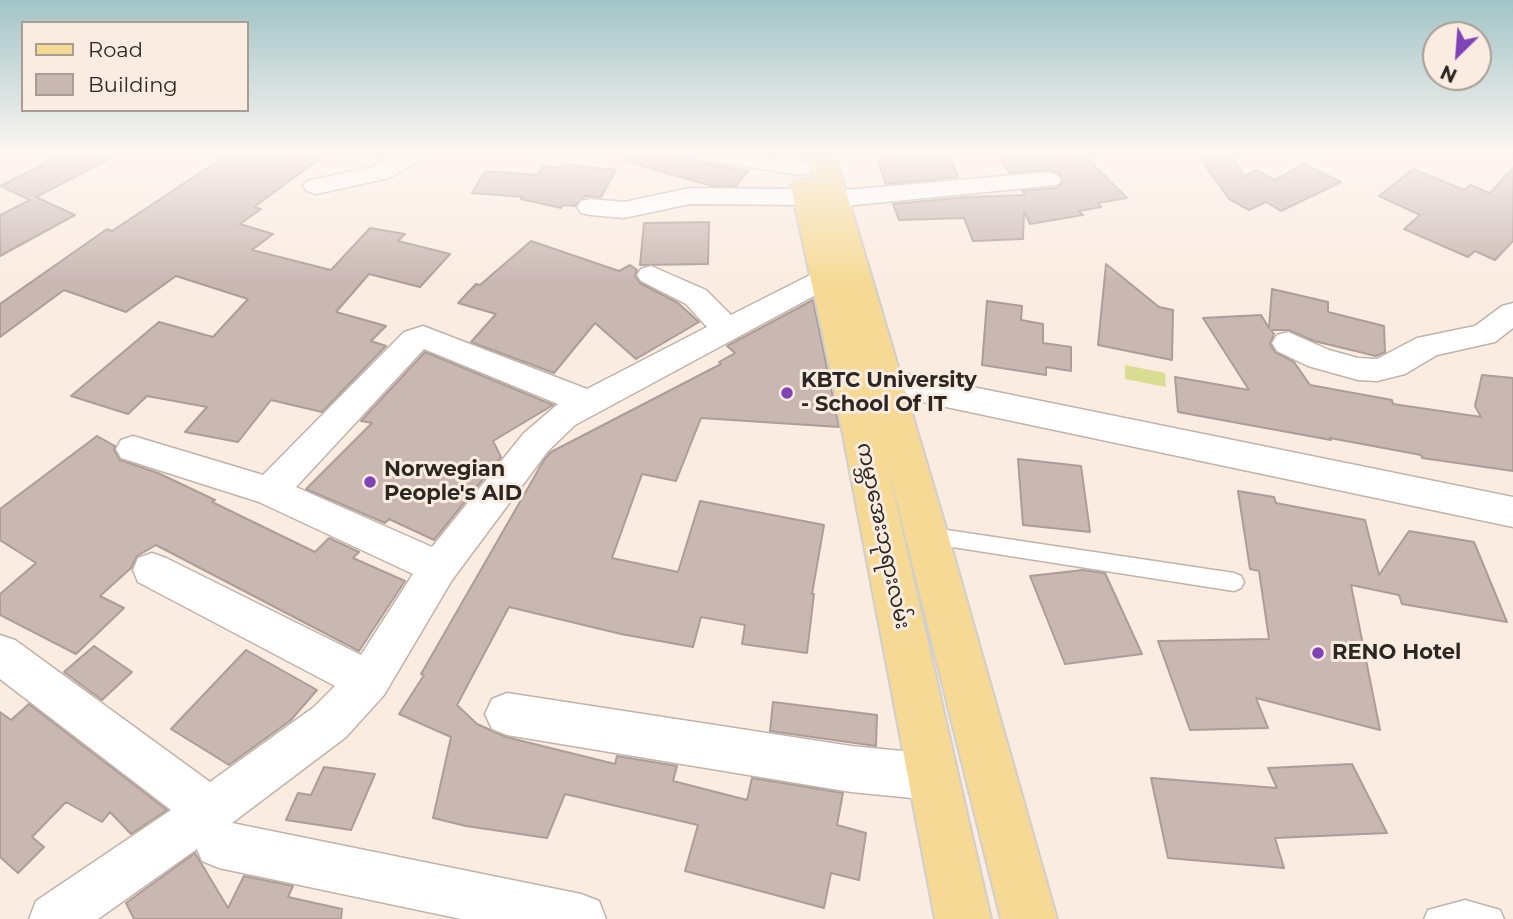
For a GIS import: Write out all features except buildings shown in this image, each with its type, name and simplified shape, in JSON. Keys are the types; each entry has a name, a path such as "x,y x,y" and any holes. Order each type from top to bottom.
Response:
{"main road":[{"name":"ကမ္ဘာအေးဘုရားလမ်း","path":"820,197 843,265 867,379 933,777 963,919"},
{"name":"ကမ္ဘာအေးဘုရားလမ်း","path":"867,379 927,535 1029,919"}],"street":[{"path":"590,207 624,210 686,197"},
{"path":"54,919 215,827 330,722 369,681 438,568 536,442 563,416 843,265"},
{"path":"650,275 696,297 726,330"},
{"path":"1288,343 1319,358 1358,369 1377,370 1395,366 1428,346 1484,335 1513,313"},
{"path":"271,491 415,339 423,337 587,401"},
{"path":"867,379 1513,512"},
{"path":"133,449 271,491 438,568"},
{"path":"152,570 369,681"},
{"path":"0,654 215,827 581,919"},
{"path":"507,714 851,769 933,777"}],"lane":[{"path":"927,535 1234,582"},
{"path":"1437,919 1465,913 1490,919"}],"shaded area":[{"path":"1125,365 1165,373 1166,387 1125,379"}],"place":[{"name":"KBTC University - School Of IT","path":"787,393"},
{"name":"Norwegian People's AID","path":"370,482"},
{"name":"RENO Hotel","path":"1318,653"}]}
